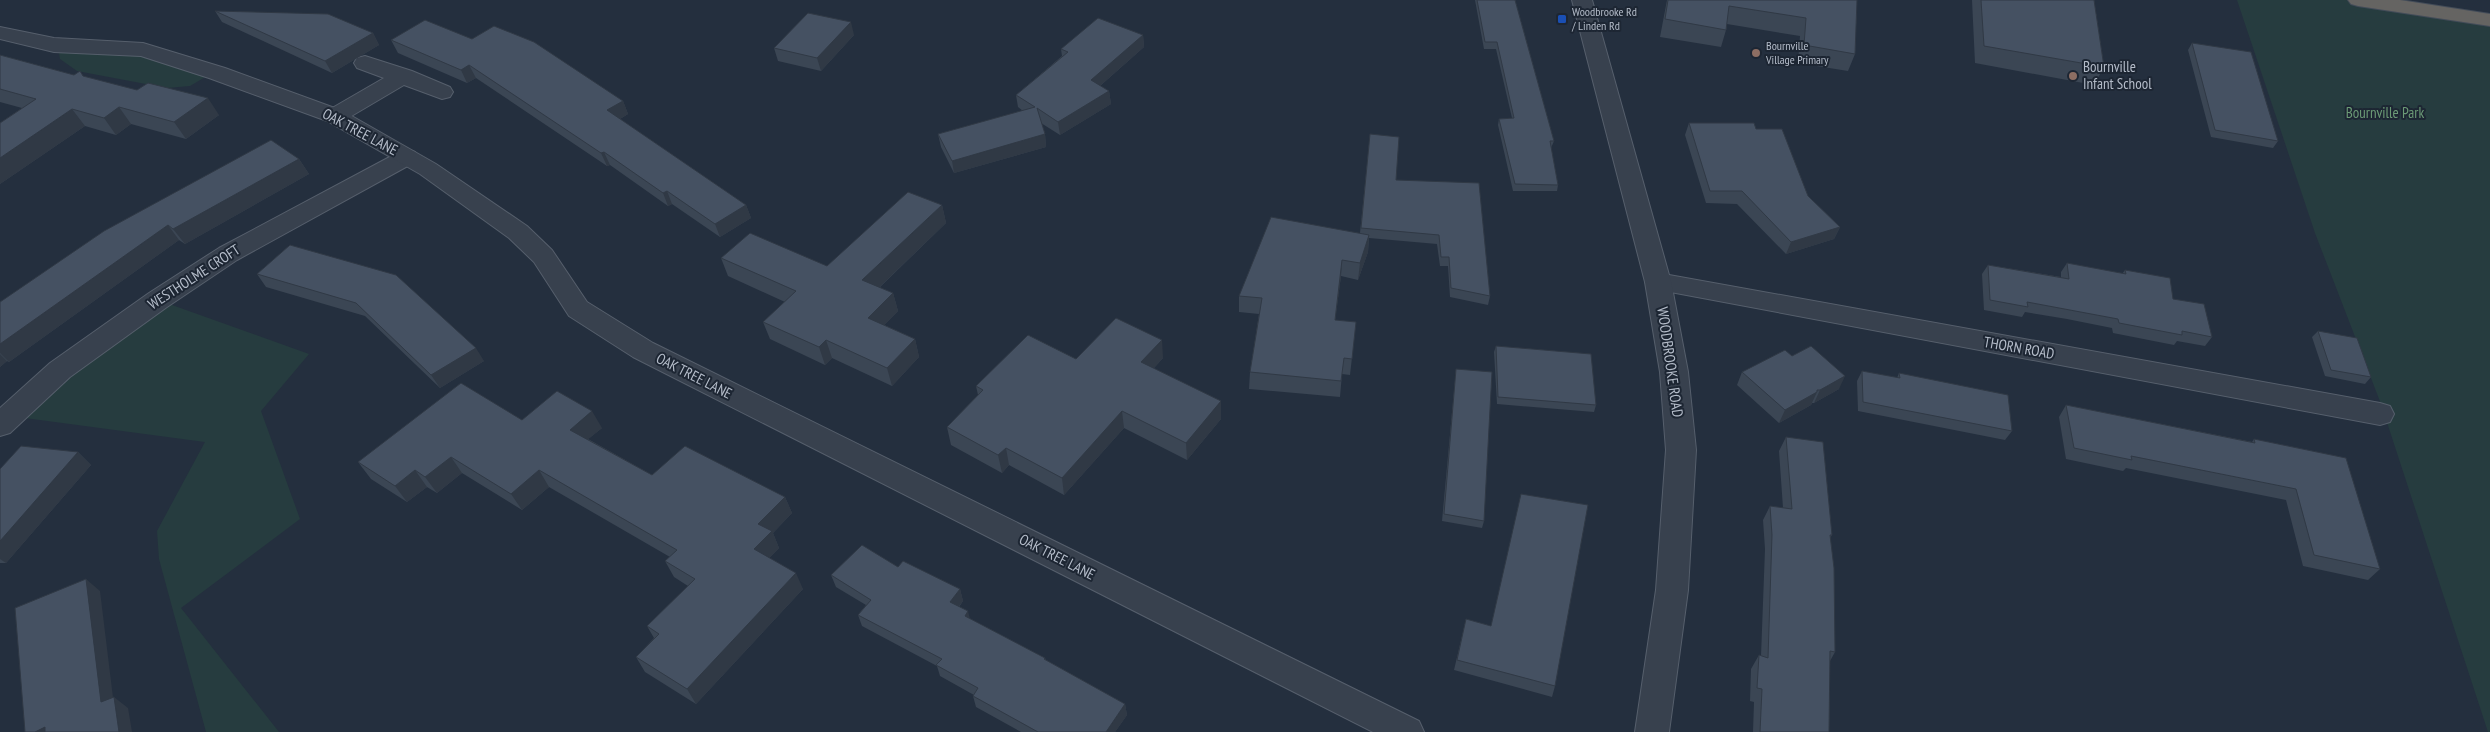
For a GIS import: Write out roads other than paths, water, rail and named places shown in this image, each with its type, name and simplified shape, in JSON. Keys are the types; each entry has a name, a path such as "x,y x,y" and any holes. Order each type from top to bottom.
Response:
{"highway":[{"path":"2358,0 2490,20"}],"street":[{"name":"WOODBROOKE ROAD","path":"1582,0 1658,282 1674,372 1681,450 1672,590 1652,732"},
{"name":"OAK TREE LANE","path":"0,33 54,45 143,50 218,73 335,116 407,157 485,207 518,232 543,256 578,309 643,350 1407,732"},
{"path":"365,63 404,76 442,92"},
{"path":"335,116 404,76"},
{"name":"WESTHOLME CROFT","path":"0,425 60,370 228,254 407,157"},
{"name":"THORN ROAD","path":"1658,282 2380,414"}],"place":[{"name":"Woodbrooke Rd / Linden Rd","path":"1562,19"},
{"name":"Bournville Village Primary","path":"1756,53"},
{"name":"Bournville Infant School","path":"2073,76"}],"park label":[{"name":"Bournville Park","path":"2385,113"}]}
